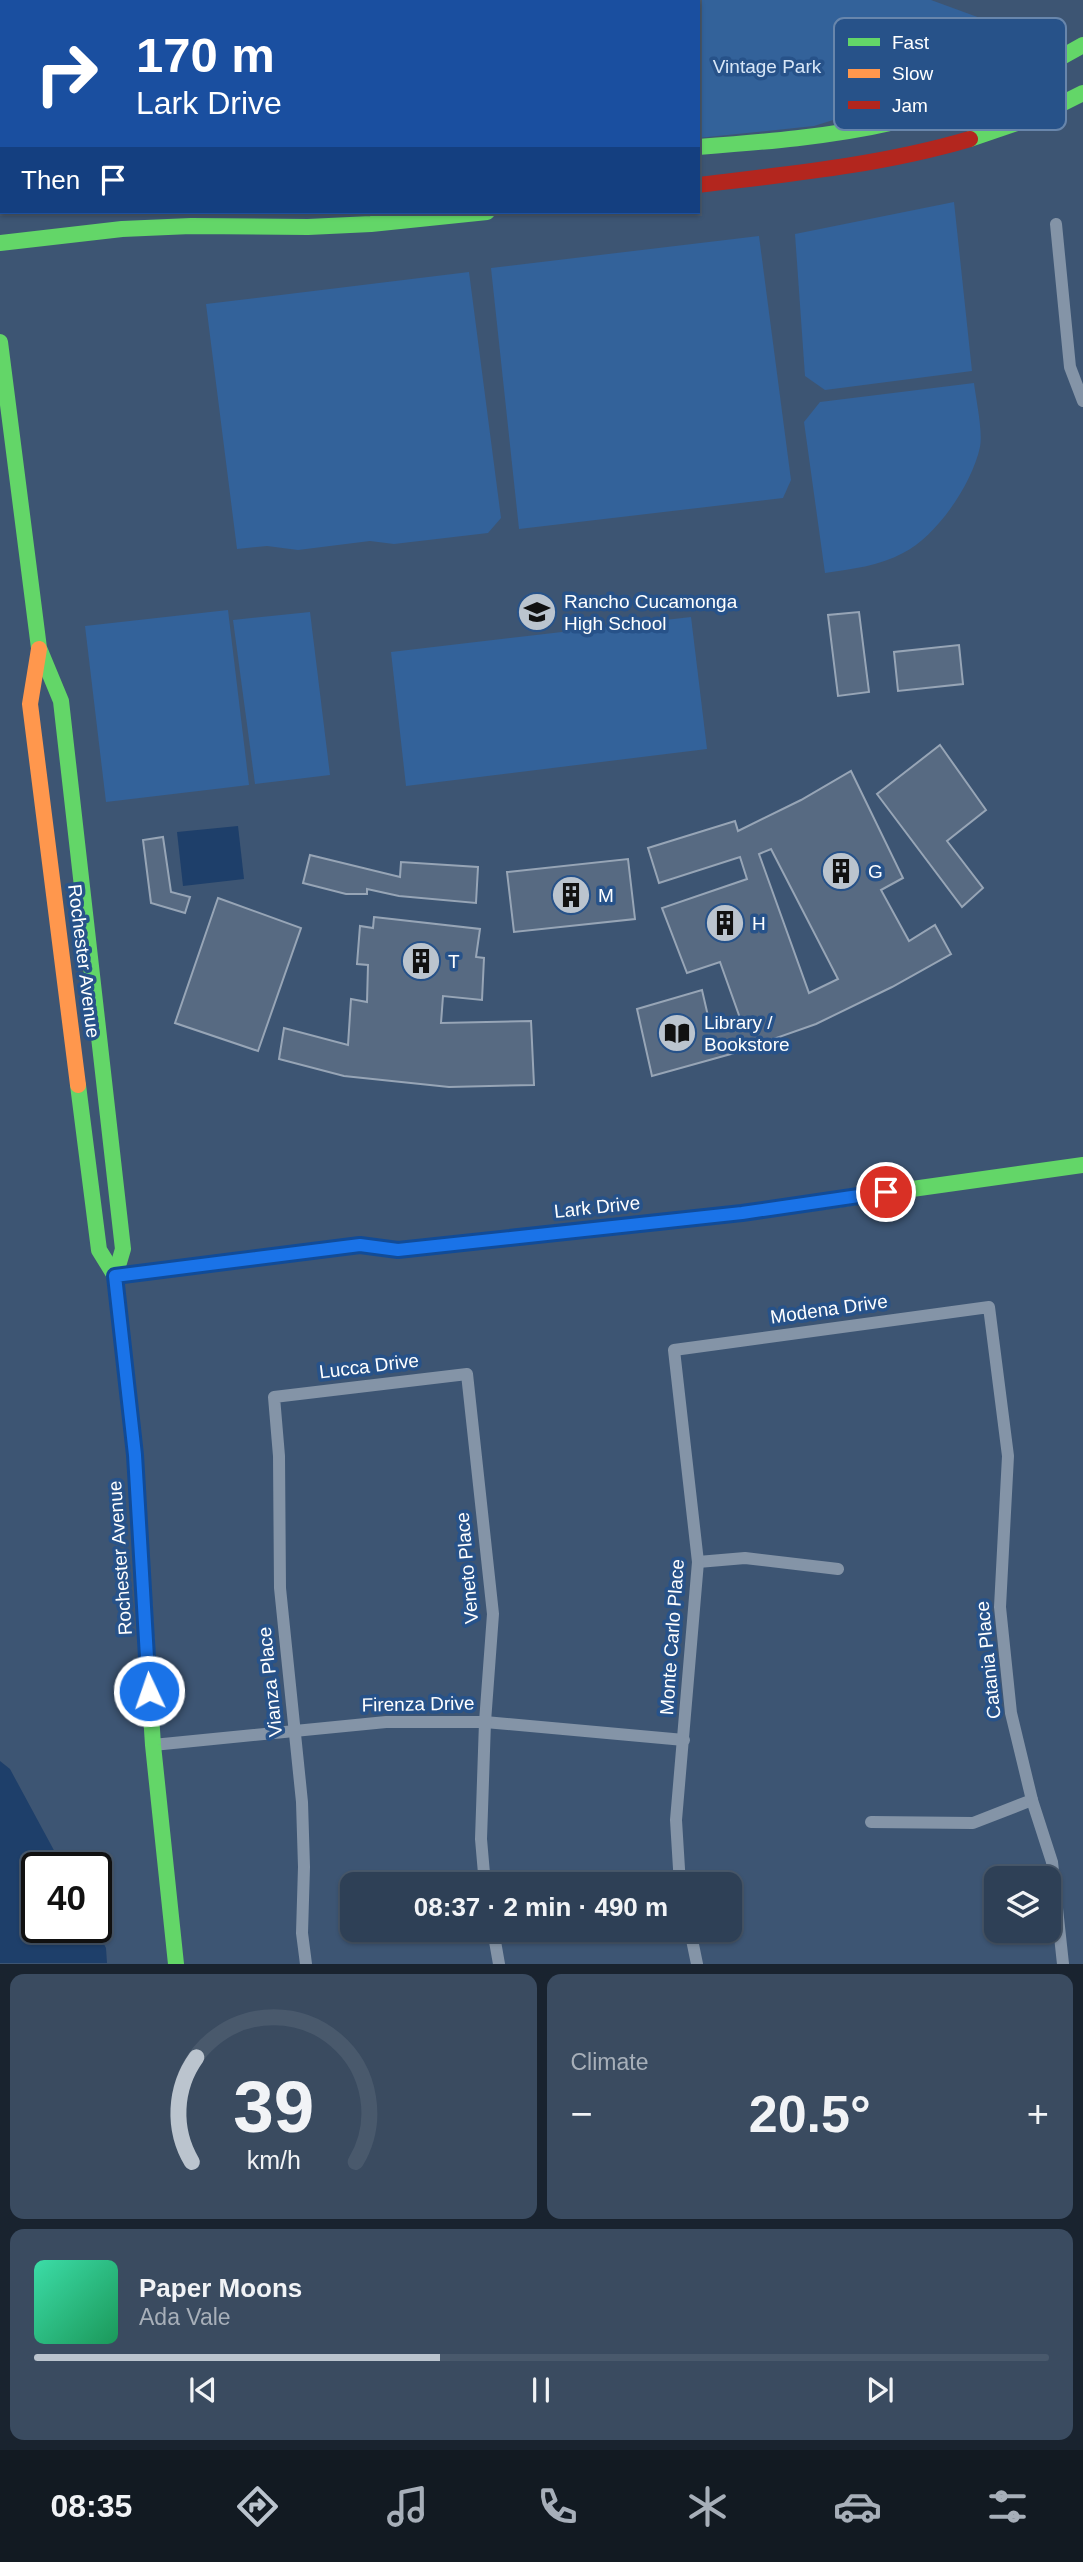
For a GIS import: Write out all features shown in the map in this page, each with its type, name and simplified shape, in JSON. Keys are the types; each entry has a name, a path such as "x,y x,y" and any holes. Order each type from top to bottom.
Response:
{"street":[{"path":"1066,55 1083,46"},
{"path":"1066,101 1083,93"},
{"path":"700,147 856,130"},
{"path":"700,186 865,165 919,155 1001,130"},
{"path":"0,243 122,229 358,225 467,214"},
{"path":"1056,224 1070,367 1082,400"},
{"name":"Rochester Avenue","path":"0,342 39,648 61,701 66,737 123,1249 115,1276 135,1455 153,1745 176,1964"},
{"name":"Rochester Avenue","path":"39,648 30,704 33,732 99,1250 115,1276"},
{"name":"Lark Drive","path":"115,1276 360,1245 398,1250 742,1213 1083,1165"},
{"name":"Modena Drive","path":"674,1350 989,1307"},
{"name":"Catania Place","path":"989,1307 1008,1456 1000,1607 1011,1713 1032,1800 1052,1862 1063,1964"},
{"name":"Monte Carlo Place","path":"674,1350 698,1562 676,1820 679,1872"},
{"name":"Lucca Drive","path":"274,1396 467,1374"},
{"name":"Veneto Place","path":"467,1374 493,1614 485,1722 481,1839 484,1872"},
{"name":"Vianza Place","path":"274,1396 279,1456 280,1588 302,1802 302,1933 306,1964"},
{"path":"698,1562 746,1558 838,1569"},
{"name":"Firenza Drive","path":"153,1745 386,1722 485,1722 684,1740"},
{"path":"871,1822 973,1823 1032,1800"},
{"path":"495,1942 499,1964"},
{"path":"692,1942 696,1964"}],"green space":[{"name":"Vintage Park","path":"700,0 931,0 980,18 834,18 834,120 814,126 700,138"},
{"path":"954,202 972,371 825,390 805,376 795,234"},
{"path":"759,236 791,480 783,498 519,529 491,268"},
{"path":"469,272 501,518 488,533 394,544 370,541 298,550 267,546 237,549 206,304"},
{"path":"974,383 980,424 980,447 969,477 951,508 928,534 903,553 865,566 825,573 804,422 820,402"},
{"path":"228,610 249,785 106,802 85,626"},
{"path":"310,612 330,775 255,784 233,620"},
{"path":"691,617 707,749 406,786 391,652"}],"shaded area":[{"path":"238,826 244,879 183,886 177,832"},
{"path":"0,1761 10,1769 55,1852 21,1852 21,1943 103,1943 107,1963 0,1963"}],"building":[{"path":"859,612 869,692 838,696 828,615"},
{"path":"959,645 963,684 898,691 894,652"},
{"path":"940,745 986,810 947,841 983,888 962,907 877,794"},
{"path":"851,771 903,878 881,890 909,941 935,925 951,954 892,987 816,1024 731,1054 652,1076 637,1009 702,990 711,1029 740,1018 720,962 687,973 662,908 747,879 740,857 659,883 648,848 735,821 738,831 801,800","holes":["771,849 838,979 809,993 759,854"]},
{"path":"163,837 171,892 190,897 185,913 151,903 143,840"},
{"path":"310,855 400,877 401,862 478,867 476,903 399,896 367,889 367,894 346,894 303,883"},
{"name":"M","path":"628,859 635,919 514,932 507,872"},
{"path":"218,898 301,928 258,1051 175,1023"},
{"path":"374,917 480,929 476,957 484,958 482,1000 443,996 441,1023 531,1021 534,1085 449,1087 344,1076 279,1059 284,1028 348,1045 351,999 367,1002 368,965 357,964 360,926 373,928"}],"traffic: fast":[{"path":"1066,54 1083,45"},
{"path":"1066,102 1083,93"},
{"path":"700,147 853,130"},
{"path":"970,139 996,130"},
{"path":"0,243 122,229 191,226 308,227 371,224 468,214"},
{"path":"0,342 39,648 61,701 123,1249 115,1276 118,1304"},
{"path":"78,1085 99,1250 115,1276"},
{"path":"115,1276 360,1245 398,1250 742,1213 1083,1165"},
{"path":"147,1652 153,1745 176,1964"}],"traffic: slow":[{"path":"39,649 30,704 78,1085"},
{"path":"118,1304 135,1455 147,1652"}],"traffic: jam":[{"path":"700,185 870,162 970,139"}],"place":[{"name":"Rancho Cucamonga High School","path":"537,612"},
{"name":"G","path":"841,871"},
{"name":"M","path":"571,895"},
{"name":"H","path":"725,923"},
{"name":"T","path":"421,961"},
{"name":"Library / Bookstore","path":"677,1033"}],"route":[{"path":"149,1691 135,1455 115,1276 360,1245 398,1250 742,1213 886,1192"}]}
